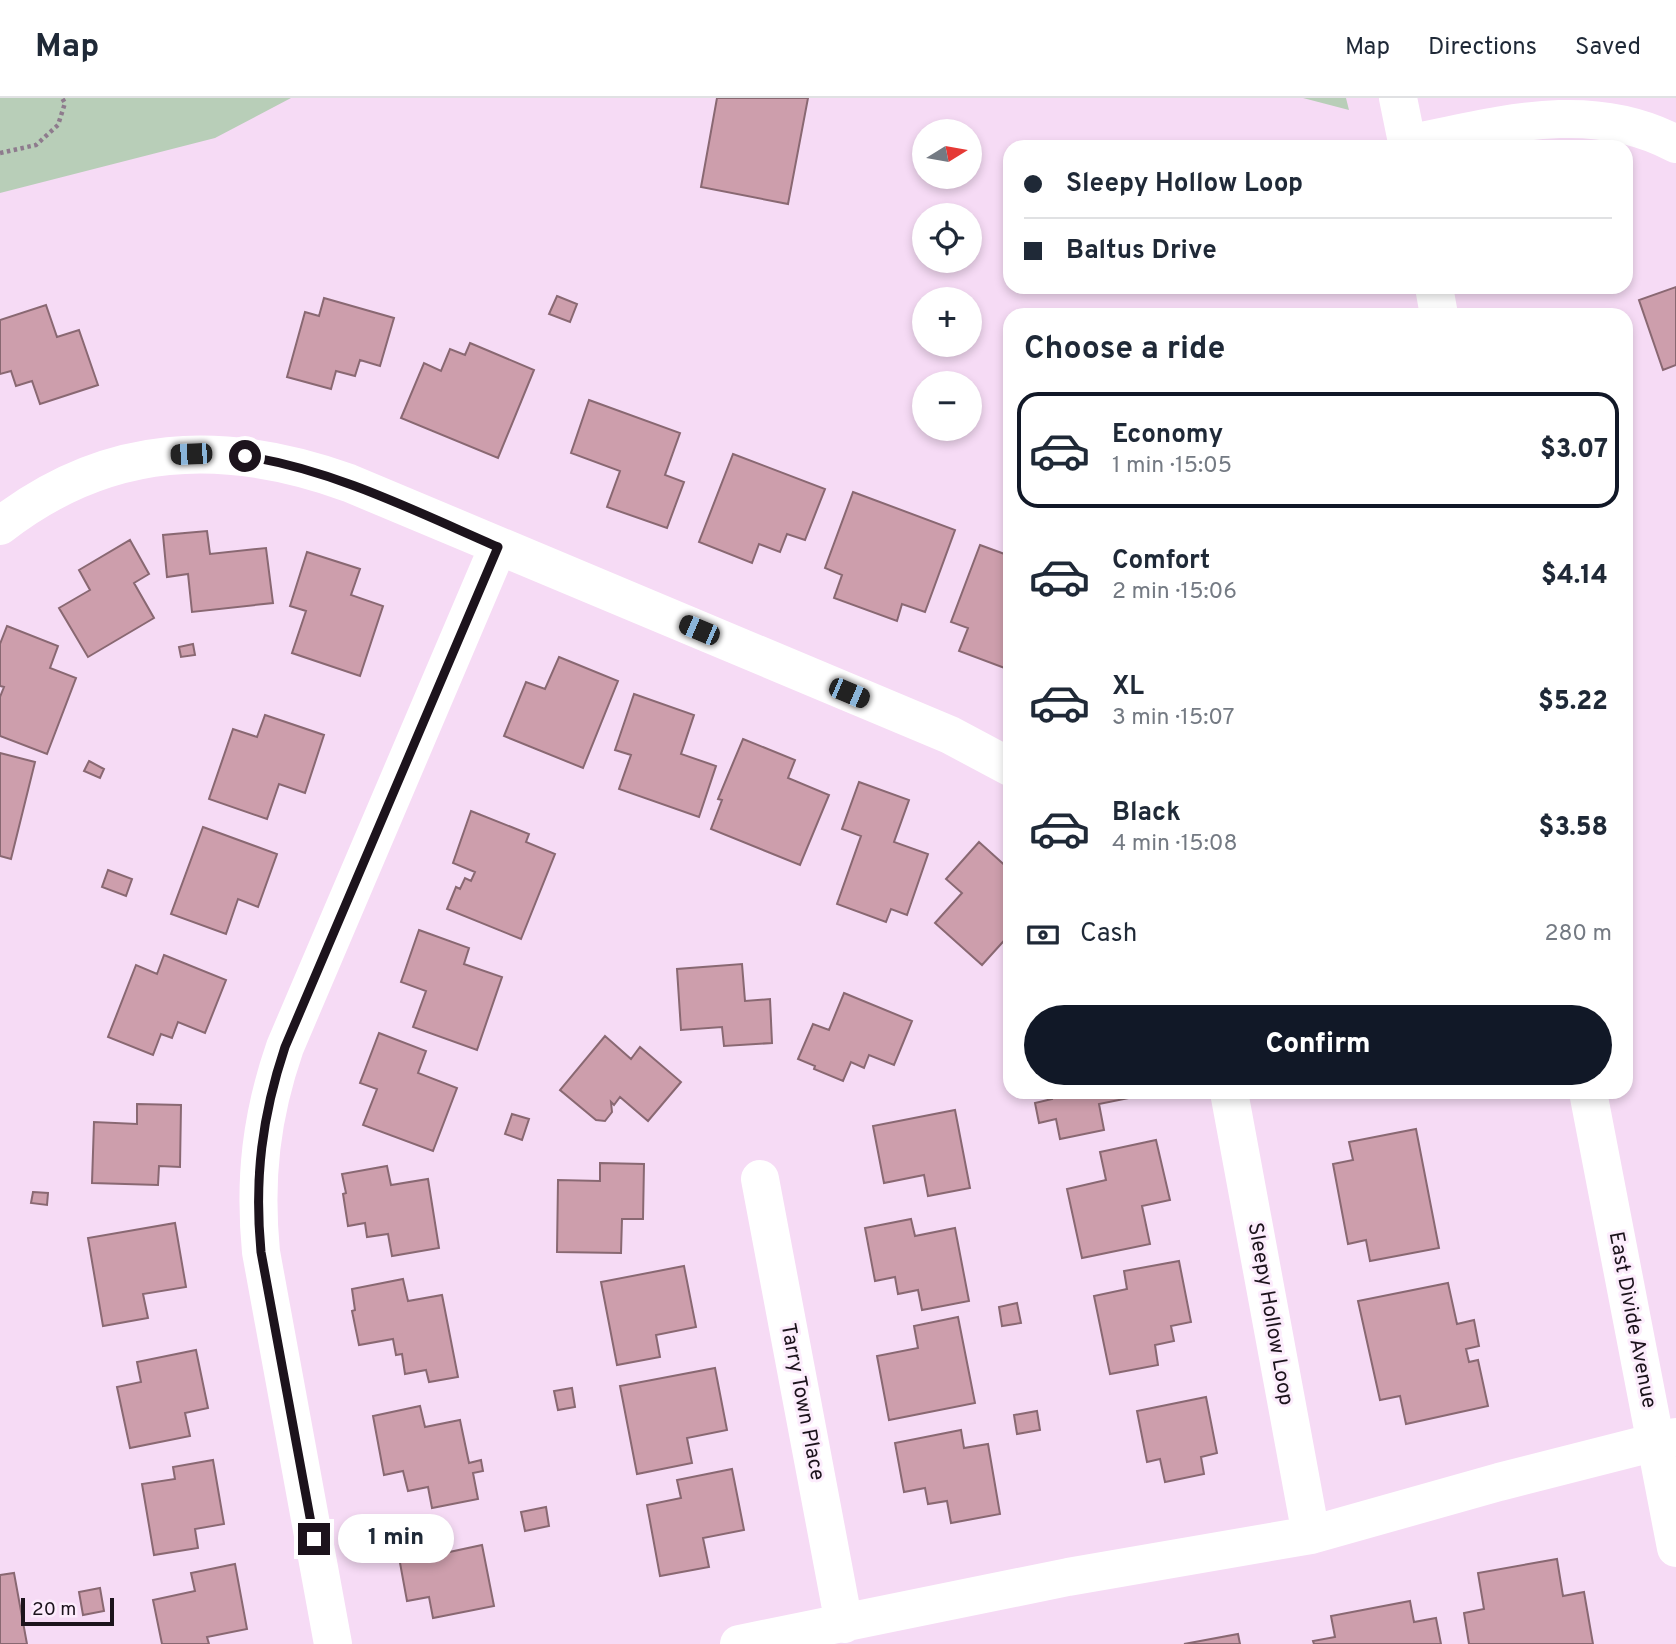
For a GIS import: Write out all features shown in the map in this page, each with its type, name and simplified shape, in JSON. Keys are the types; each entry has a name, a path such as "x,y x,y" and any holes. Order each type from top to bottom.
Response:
{"street":[{"path":"1398,98 1406,140"},
{"path":"1434,140 1521,121 1581,115 1632,124 1676,144"},
{"path":"0,526 23,508 57,488 94,472 133,461 209,453 245,456 314,470 950,735 1003,763"},
{"path":"333,1644 261,1252 257,1211 264,1123 273,1082 285,1047 498,547"},
{"name":"Sleepy Hollow Loop","path":"1230,1099 1311,1535"},
{"name":"East Divide Avenue","path":"1590,1099 1665,1439 1676,1548"},
{"name":"Tarry Town Place","path":"760,1179 844,1624"},
{"path":"739,1644 1069,1577 1311,1535 1665,1439"}],"path":[{"path":"0,153 36,145 58,125 65,103 62,98"}],"green space":[{"path":"0,98 291,98 215,138 0,193"},
{"path":"1303,98 1346,98 1349,110"}],"building":[{"path":"717,98 808,98 788,204 701,187"},
{"path":"1676,287 1676,365 1663,370 1639,300"},
{"path":"557,296 577,304 570,322 549,314"},
{"path":"324,298 394,318 380,366 360,360 355,376 336,371 331,389 287,377 305,312 319,316"},
{"path":"46,305 57,337 79,330 98,385 40,404 32,381 16,386 11,371 0,374 0,320"},
{"path":"470,343 534,370 498,458 401,418 424,363 441,371 450,349 465,355"},
{"path":"589,400 680,433 665,475 684,482 667,528 607,507 620,471 571,453"},
{"path":"733,454 825,489 805,540 787,534 780,552 759,544 752,563 699,542"},
{"path":"853,492 955,530 925,612 902,604 897,621 834,598 842,575 825,568"},
{"path":"207,531 210,554 266,548 273,603 192,612 188,574 167,577 163,535"},
{"path":"130,540 149,574 134,583 154,618 88,657 59,608 90,590 79,570"},
{"path":"980,545 1003,553 1003,667 959,651 968,628 951,622"},
{"path":"307,552 360,569 351,595 383,606 360,676 292,653 306,611 290,606"},
{"path":"7,626 58,646 50,668 76,678 47,754 0,736 0,697 4,687 0,686 0,644"},
{"path":"193,644 195,655 181,657 179,647"},
{"path":"559,657 618,681 583,768 504,736 526,682 545,689"},
{"path":"634,694 694,715 681,754 716,766 699,817 619,789 631,755 615,750"},
{"path":"265,715 324,735 305,793 279,784 267,819 209,799 233,729 257,737"},
{"path":"743,739 795,760 788,778 829,795 800,865 711,829 722,800 718,799"},
{"path":"0,753 35,762 11,859 0,856"},
{"path":"89,761 104,769 100,778 84,771"},
{"path":"859,782 909,800 894,842 928,854 907,915 891,909 886,922 837,904 861,836 842,829"},
{"path":"471,811 529,834 526,842 555,854 521,939 447,909 456,887 460,889 465,878 471,881 475,872 453,863"},
{"path":"203,827 277,854 258,907 238,899 226,934 171,914"},
{"path":"979,842 1003,864 1003,942 982,965 935,923 962,893 946,879"},
{"path":"108,870 132,879 126,896 102,887"},
{"path":"419,930 469,948 464,964 502,977 477,1050 413,1027 426,991 401,982"},
{"path":"164,955 226,980 205,1033 178,1022 172,1038 161,1034 153,1055 108,1037 136,965 157,974"},
{"path":"742,964 745,1001 770,999 772,1043 724,1046 722,1027 681,1030 677,969"},
{"path":"844,993 912,1021 894,1065 869,1055 864,1068 851,1062 843,1081 798,1059 813,1024 829,1030"},
{"path":"379,1033 426,1051 418,1073 457,1088 433,1151 363,1125 377,1089 360,1083"},
{"path":"605,1036 631,1059 640,1047 681,1082 648,1121 620,1097 614,1105 611,1102 612,1112 605,1121 596,1120 560,1090"},
{"path":"1052,1099 1124,1099 1099,1104 1104,1130 1060,1139 1056,1119 1039,1123 1035,1103"},
{"path":"137,1104 181,1105 180,1167 159,1166 158,1185 92,1183 94,1122 137,1124"},
{"path":"955,1110 970,1188 928,1196 924,1175 884,1183 873,1126"},
{"path":"512,1114 529,1119 522,1140 505,1134"},
{"path":"1416,1129 1439,1248 1370,1261 1366,1240 1348,1244 1333,1164 1353,1160 1349,1142"},
{"path":"1156,1140 1170,1200 1142,1206 1150,1244 1082,1258 1067,1189 1106,1180 1100,1152"},
{"path":"600,1163 644,1164 643,1219 622,1219 621,1253 557,1252 558,1180 600,1181"},
{"path":"387,1166 391,1185 428,1179 439,1248 392,1256 388,1234 367,1237 365,1223 348,1226 342,1174"},
{"path":"33,1192 48,1193 47,1205 31,1203"},
{"path":"911,1219 915,1236 955,1228 969,1301 922,1310 918,1290 898,1294 895,1277 875,1281 865,1228"},
{"path":"175,1223 186,1287 143,1294 148,1318 103,1326 88,1238"},
{"path":"1179,1261 1191,1322 1171,1326 1174,1341 1155,1345 1158,1365 1110,1374 1094,1296 1127,1289 1124,1271"},
{"path":"684,1266 696,1327 656,1335 660,1357 617,1365 601,1282"},
{"path":"403,1279 408,1301 442,1295 458,1377 429,1382 426,1370 405,1374 402,1354 396,1355 393,1339 359,1345 352,1311 355,1310 352,1289"},
{"path":"1448,1283 1457,1324 1474,1320 1479,1346 1466,1349 1469,1362 1478,1360 1488,1406 1406,1424 1400,1396 1380,1400 1358,1301"},
{"path":"1017,1303 1021,1323 1002,1326 999,1307"},
{"path":"958,1317 975,1403 889,1420 877,1356 918,1348 914,1326"},
{"path":"196,1350 208,1408 185,1413 190,1436 130,1448 117,1387 141,1382 137,1362"},
{"path":"715,1368 727,1430 687,1438 692,1463 637,1474 620,1386"},
{"path":"572,1388 575,1407 558,1410 554,1391"},
{"path":"1206,1397 1217,1453 1201,1457 1204,1474 1165,1482 1160,1459 1147,1462 1137,1411"},
{"path":"420,1406 425,1427 460,1420 469,1463 481,1460 483,1471 473,1473 478,1499 432,1508 428,1487 408,1491 403,1471 384,1475 373,1416"},
{"path":"1037,1411 1040,1430 1017,1434 1014,1415"},
{"path":"961,1430 964,1448 988,1444 1000,1514 951,1523 947,1501 928,1504 925,1488 904,1492 895,1443"},
{"path":"213,1460 224,1524 195,1529 198,1548 154,1555 142,1484 175,1479 173,1467"},
{"path":"732,1469 744,1530 703,1538 709,1567 660,1576 647,1505 681,1498 677,1480"},
{"path":"546,1507 549,1526 525,1531 521,1512"},
{"path":"436,1533 440,1554 482,1545 494,1606 433,1618 429,1597 407,1601 396,1541"},
{"path":"1557,1559 1563,1596 1584,1592 1593,1644 1469,1644 1464,1613 1484,1609 1478,1573"},
{"path":"235,1564 247,1629 207,1637 209,1644 162,1644 153,1600 195,1591 191,1573"},
{"path":"14,1573 27,1644 0,1644 0,1575"},
{"path":"100,1588 104,1611 83,1615 79,1592"},
{"path":"1410,1601 1414,1622 1436,1618 1441,1644 1314,1644 1313,1641 1335,1637 1331,1616"},
{"path":"1238,1634 1240,1644 1184,1644"}],"route":[{"path":"245,456 314,470 498,547 285,1047 273,1082 264,1123 257,1211 261,1252 314,1539"}]}
